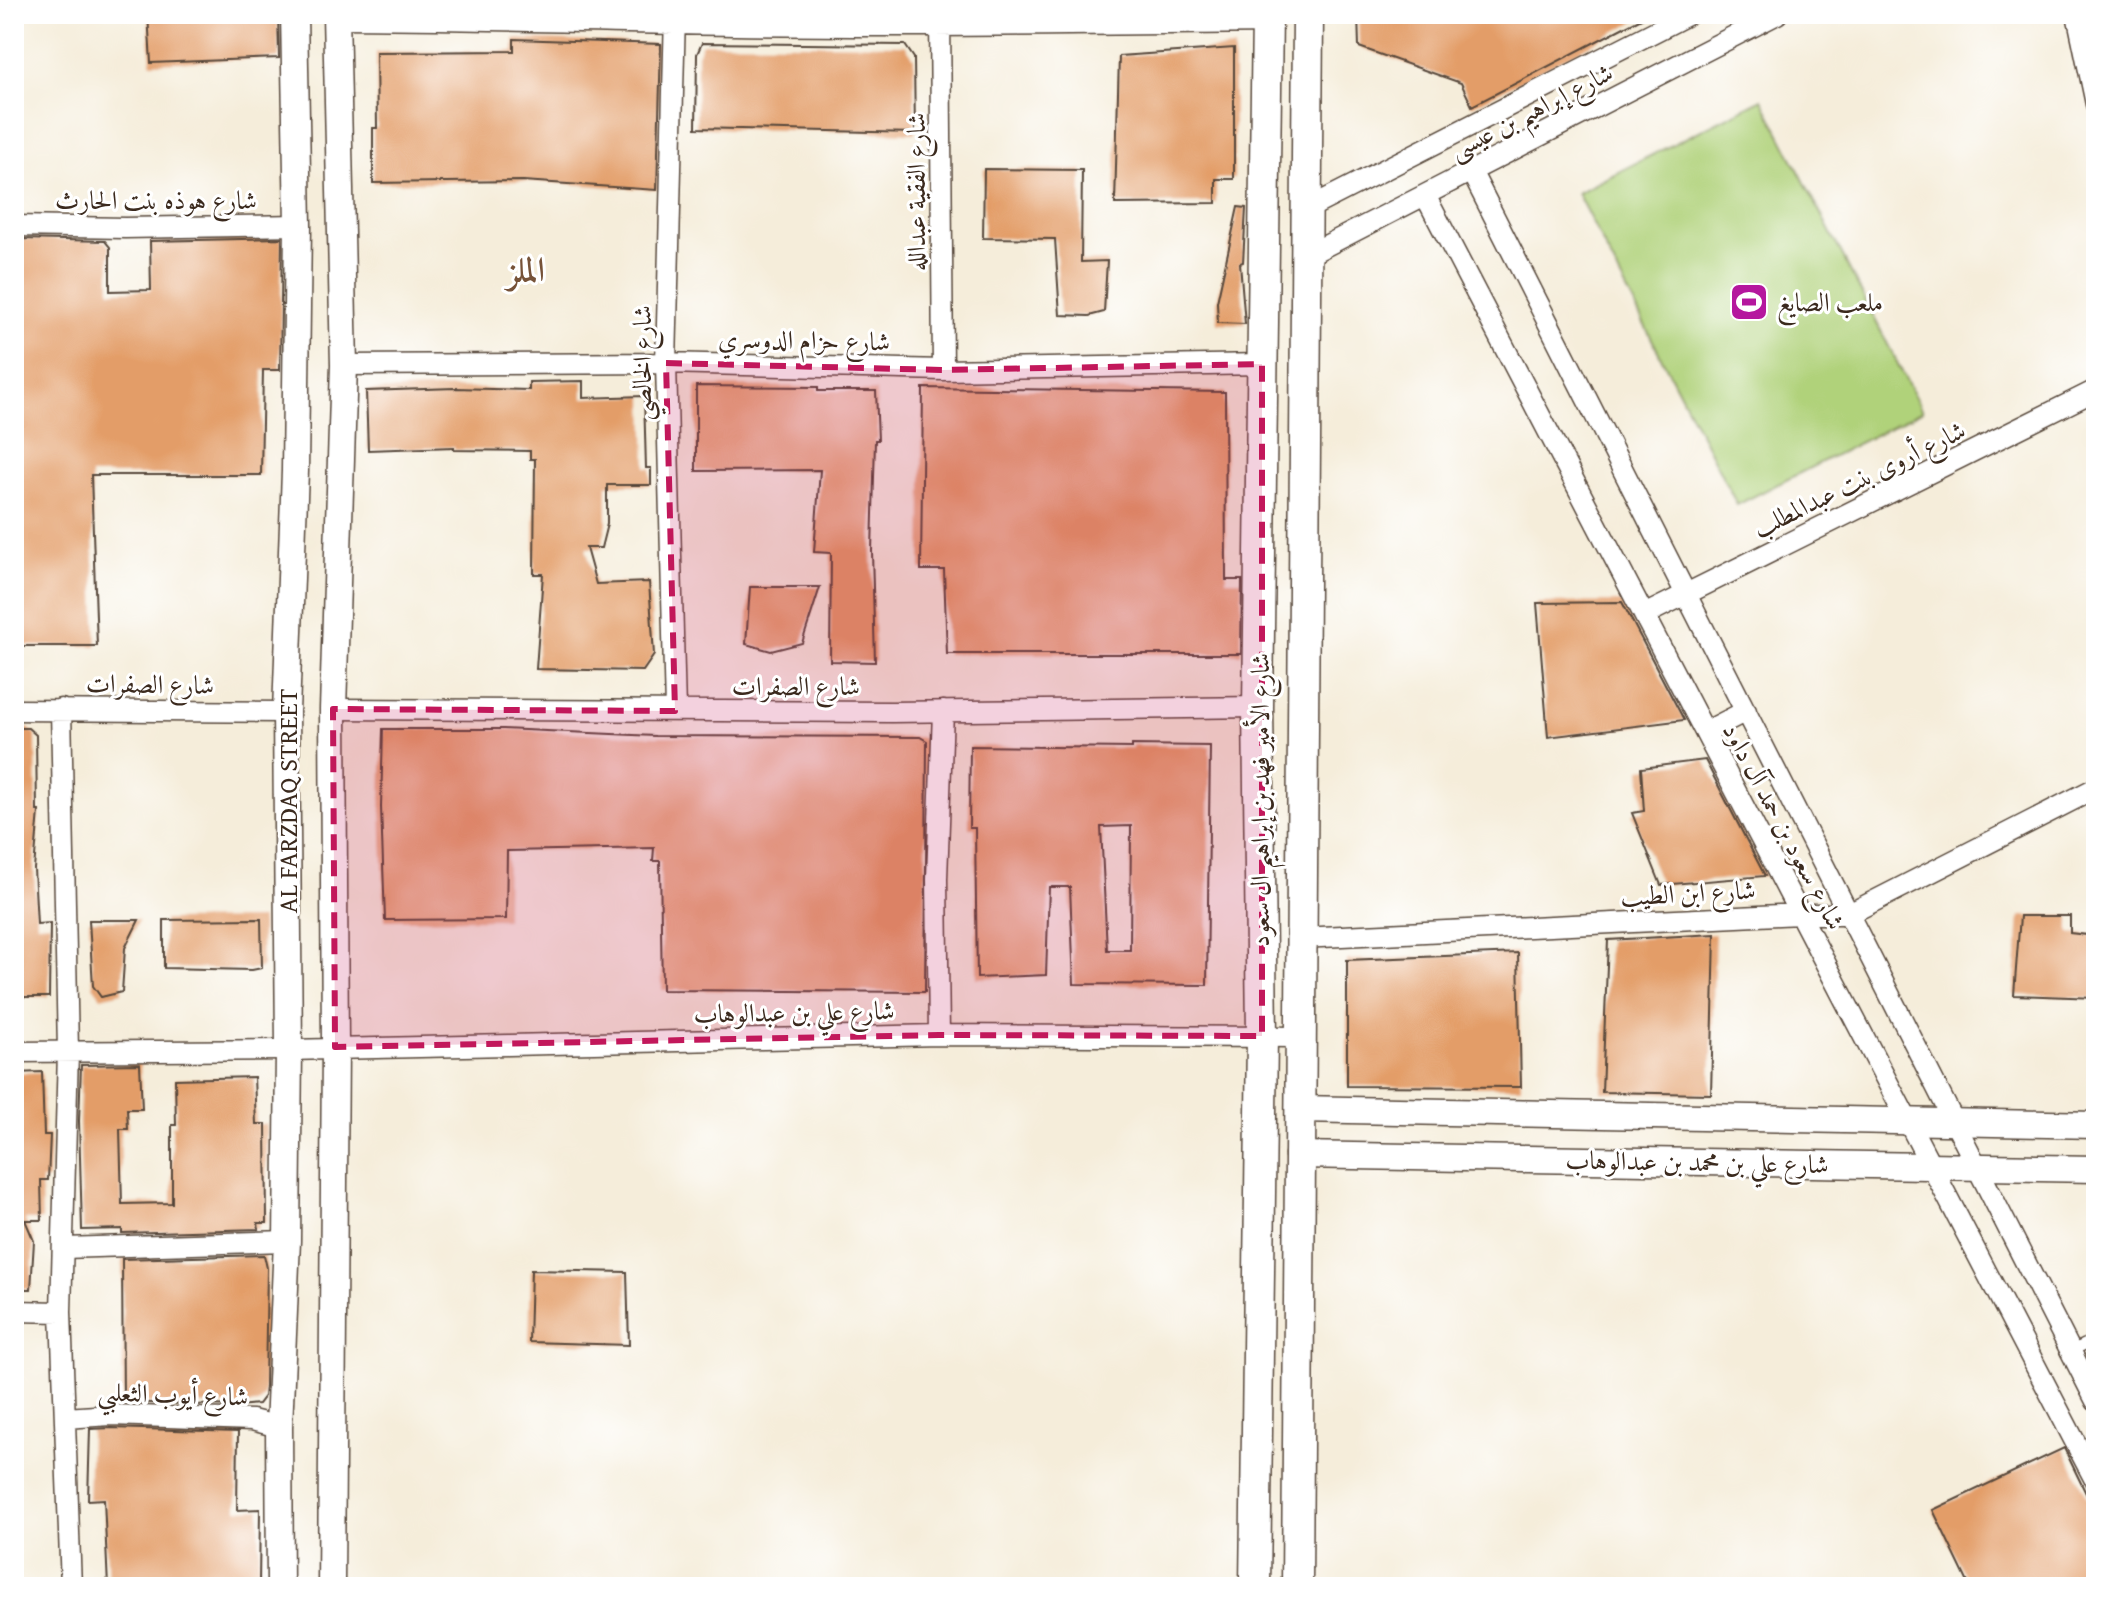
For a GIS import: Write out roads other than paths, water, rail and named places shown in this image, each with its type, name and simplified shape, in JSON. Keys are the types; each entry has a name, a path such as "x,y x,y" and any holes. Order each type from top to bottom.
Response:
{"main road":[{"name":"شارع الأمير فهد بن إبراهيم ال سعود","path":"1297,1587 1308,14"},
{"name":"شارع الأمير فهد بن إبراهيم ال سعود","path":"1255,1587 1262,1036 1258,707 1267,19"}],"street":[{"name":"AL FARZDAQ STREET","path":"280,1587 279,1427 287,1241 289,1050 286,712 295,471 298,225 294,14"},
{"path":"1307,209 1689,14"},
{"name":"شارع إبراهيم بن عيسى","path":"1308,255 1777,14"},
{"path":"2077,14 2096,104"},
{"name":"AL FARZDAQ STREET","path":"331,1587 335,1047 333,709 344,365 336,16"},
{"path":"336,16 1267,19"},
{"name":"شارع الخالصي","path":"674,19 666,363 675,711"},
{"name":"شارع الفقية عبدالله","path":"940,20 943,370"},
{"path":"1471,171 2096,1401"},
{"name":"شارع سعود بن حمد آل داود","path":"1425,195 2096,1482"},
{"name":"شارع هوذه بنت الحارث","path":"14,226 298,225"},
{"name":"شارع حزام الدوسري","path":"344,365 666,363 943,370 1262,364"},
{"name":"شارع أروى بنت عبدالمطلب","path":"1644,615 2096,390"},
{"name":"شارع الصفرات","path":"333,709 943,711 1258,707"},
{"path":"61,709 68,1051 61,1312 71,1587"},
{"name":"شارع الصفرات","path":"14,710 286,712"},
{"path":"939,1035 937,879 943,711"},
{"path":"1705,732 1746,711"},
{"name":"شارع ابن الطيب","path":"1300,938 1849,914 2096,788"},
{"name":"شارع علي بن عبدالوهاب","path":"289,1050 939,1035 1299,1037"},
{"path":"14,1052 289,1050"},
{"path":"1299,1109 2096,1125"},
{"name":"شارع علي بن محمد بن عبدالوهاب","path":"1298,1155 2096,1169"},
{"path":"64,1248 287,1241"},
{"path":"14,1311 61,1312"},
{"name":"شارع أيوب الثعلبي","path":"65,1418 111,1415 252,1420 279,1427"}],"lane":[{"path":"2071,1351 2096,1339"}],"place":[{"name":"ملعب الصايغ","path":"1749,302"}],"district":[{"name":"الملز","path":"526,269"}]}
